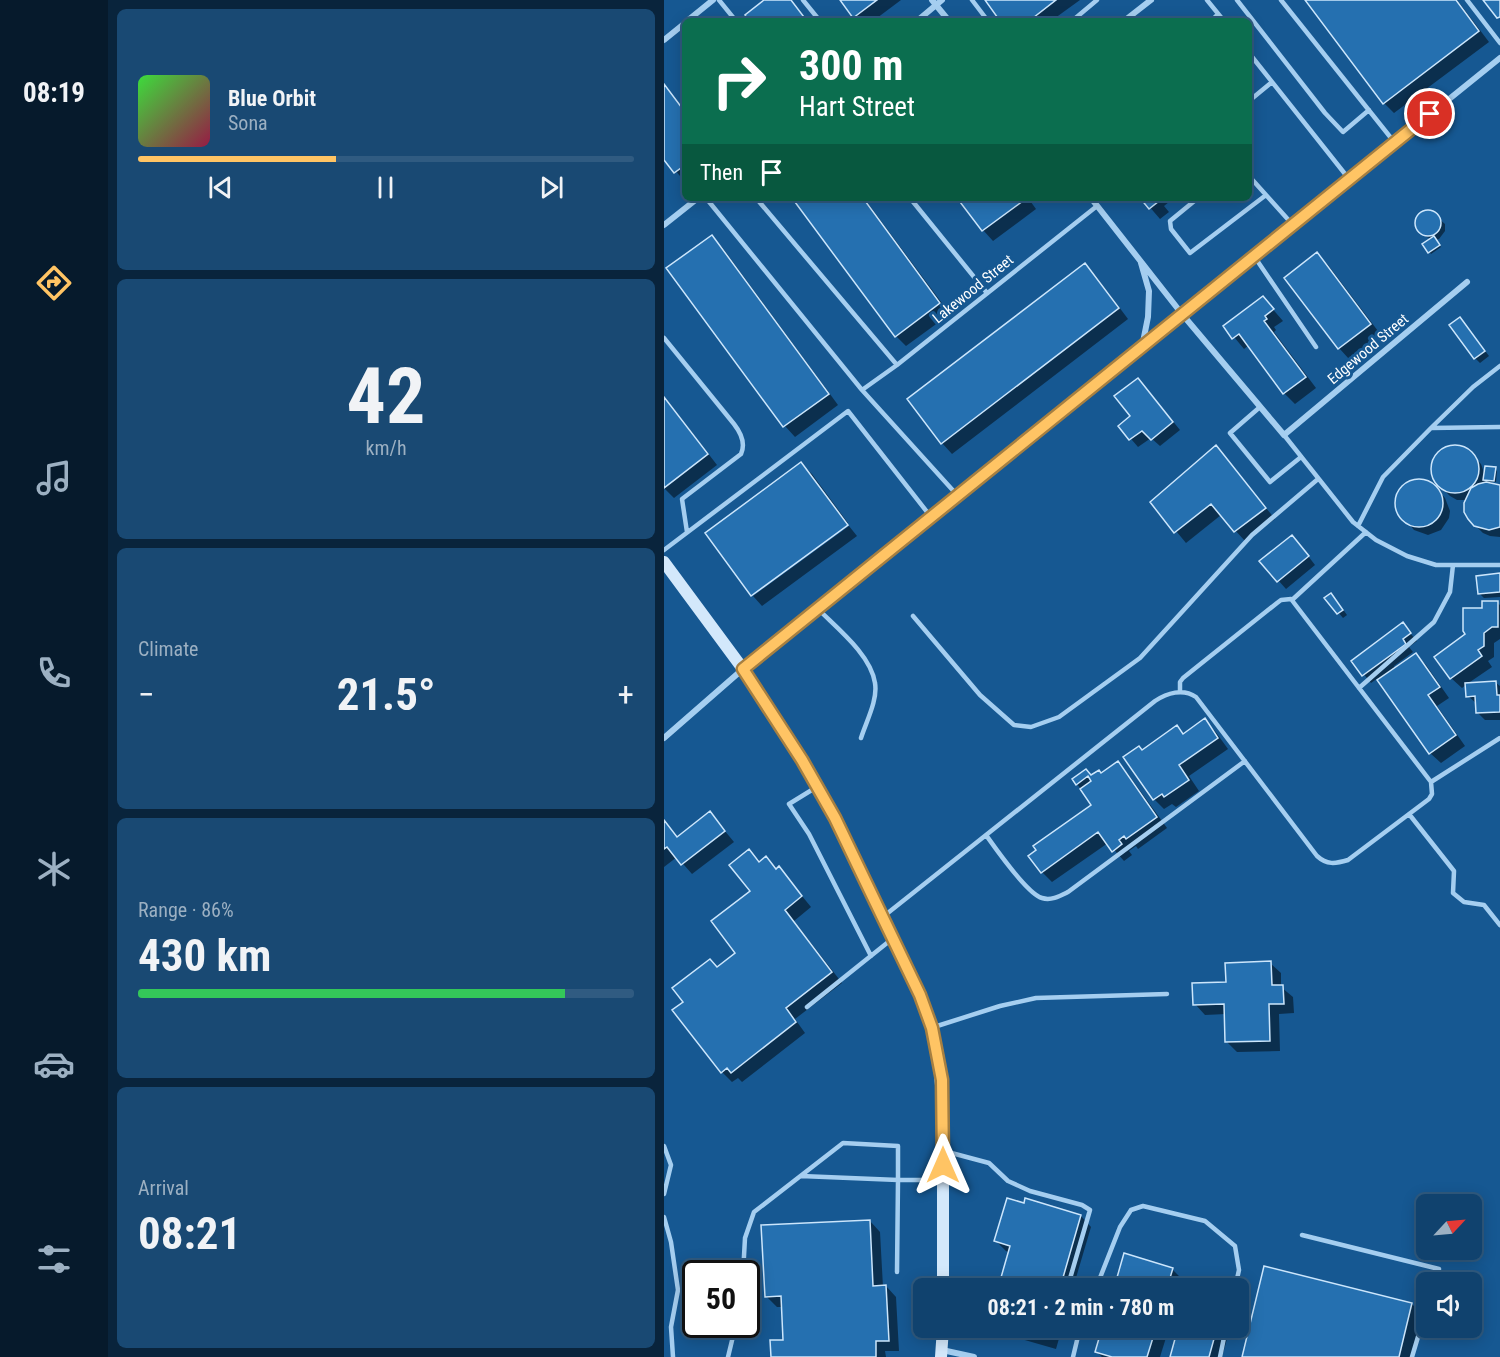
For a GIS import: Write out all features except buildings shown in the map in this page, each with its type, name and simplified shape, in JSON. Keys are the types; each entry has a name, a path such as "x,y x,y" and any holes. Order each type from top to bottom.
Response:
{"main road":[{"path":"664,562 743,669 817,786 884,916 920,995 932,1028 942,1080 943,1278"},
{"path":"942,1353 943,1338"}],"street":[{"path":"691,18 713,0"},
{"path":"920,18 935,3 943,0"},
{"path":"1128,18 1151,0"},
{"path":"935,3 947,18"},
{"path":"664,40 682,25"},
{"path":"664,738 743,669 1500,58"},
{"path":"664,225 694,201"},
{"path":"1093,201 1182,314 1284,435"},
{"path":"1140,259 1149,291 1148,317 1141,347"},
{"name":"Edgewood Street","path":"1284,435 1467,282"},
{"path":"942,1353 974,1357"}],"lane":[{"path":"719,0 734,18"},
{"path":"803,0 818,18"},
{"path":"972,0 986,18"},
{"path":"1076,18 1097,0"},
{"path":"1207,0 1221,18"},
{"path":"1237,0 1251,18"},
{"path":"1281,0 1395,143"},
{"path":"1467,0 1500,44"},
{"path":"1214,18 1218,14"},
{"path":"1252,19 1325,113 1343,132 1369,110"},
{"path":"1252,57 1349,179"},
{"path":"1252,99 1272,82"},
{"path":"1252,179 1293,225"},
{"path":"1194,201 1170,221 1171,229 1190,253 1266,195"},
{"path":"708,201 862,390 958,496"},
{"path":"759,201 897,365"},
{"path":"912,201 987,293"},
{"name":"Lakewood Street","path":"862,390 897,365 1097,206"},
{"path":"1254,256 1316,347"},
{"path":"664,338 734,424 742,437 744,448 741,454 682,499 687,532"},
{"path":"1358,526 1383,477 1474,387 1500,366"},
{"path":"1260,407 1230,433 1270,482 1301,457"},
{"path":"664,550 848,411 931,517"},
{"path":"1431,428 1500,427"},
{"path":"1284,435 1358,526 1376,540 1407,556 1436,565 1500,566"},
{"path":"913,616 980,695 1014,725 1031,727 1059,717 1140,658 1252,535 1318,478"},
{"path":"1180,692 1180,682 1183,678 1281,600 1292,600 1366,532"},
{"path":"1359,688 1434,622 1450,592 1453,565"},
{"path":"884,916 1155,701 1168,694 1191,693 1196,697 1317,856 1330,864 1348,860 1429,799 1432,794 1431,782 1292,600"},
{"path":"818,609 864,657 876,685 872,706 861,738"},
{"path":"1431,782 1500,738"},
{"path":"986,835 1031,892 1042,898 1053,898 1068,892 1245,761"},
{"path":"817,786 789,804 809,834 871,956"},
{"path":"1409,814 1454,871 1453,892 1464,902 1484,904 1500,925"},
{"path":"807,1007 894,937"},
{"path":"932,1028 1029,999 1166,994"},
{"path":"744,1260 745,1238 754,1212 843,1143 898,1146 897,1272"},
{"path":"664,1146 671,1165 664,1194"},
{"path":"944,1151 989,1163 1008,1180 1030,1191 1082,1205 1090,1210 1070,1278"},
{"path":"800,1176 943,1180"},
{"path":"1100,1278 1120,1227 1131,1209 1143,1206 1205,1221 1235,1245 1239,1270 1237,1278"},
{"path":"664,1217 671,1242 678,1290 671,1328 673,1357"},
{"path":"1302,1235 1439,1269 1438,1272"},
{"path":"728,1357 733,1338"},
{"path":"1073,1357 1076,1338"},
{"path":"1220,1357 1224,1338"},
{"path":"1412,1357 1418,1338"}],"route":[{"path":"943,1165 942,1080 932,1028 920,995 835,818 802,760 743,669 1430,114"}]}
